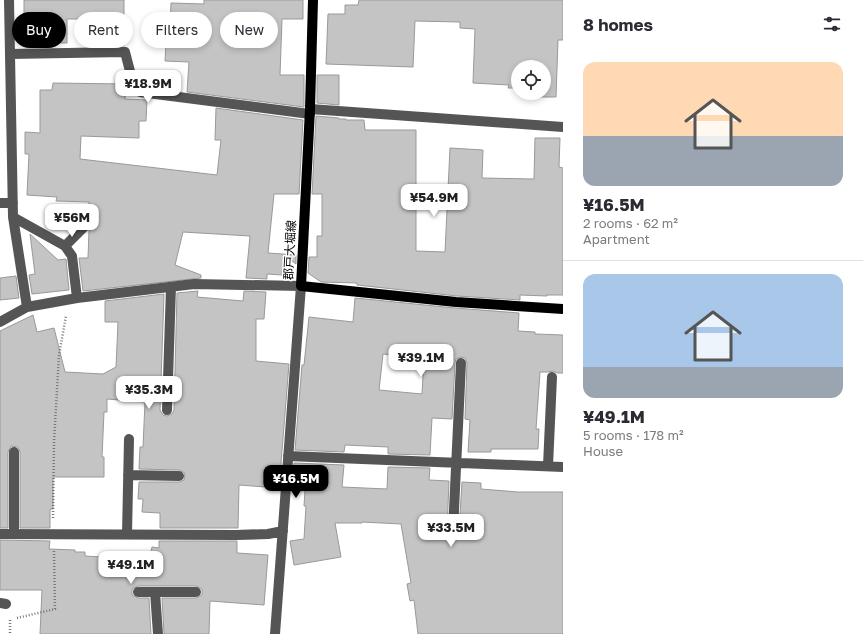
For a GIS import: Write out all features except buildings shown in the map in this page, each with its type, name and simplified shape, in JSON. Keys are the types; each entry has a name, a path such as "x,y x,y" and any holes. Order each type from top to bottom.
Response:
{"main road":[{"name":"郡戸大堀線","path":"313,0 310,112 301,286 456,302 563,309"}],"street":[{"path":"6,6 10,54 13,217 27,307"},
{"path":"10,54 125,52 130,75 140,92 310,112 563,127"},
{"path":"0,69 10,67"},
{"path":"0,203 13,203"},
{"path":"13,217 65,246 72,256 72,298"},
{"path":"65,246 84,227"},
{"path":"0,322 27,307 72,298 194,284 301,286 275,634"},
{"path":"167,410 171,287"},
{"path":"453,531 461,363"},
{"path":"548,466 552,377"},
{"path":"127,534 129,439"},
{"path":"14,452 14,534"},
{"path":"288,456 563,467"},
{"path":"128,475 179,476"},
{"path":"0,534 236,535 268,534 283,531"},
{"path":"138,592 196,592"},
{"path":"155,592 158,634"}],"path":[{"path":"10,619 55,608 53,534 54,442 59,355 72,298"}]}
